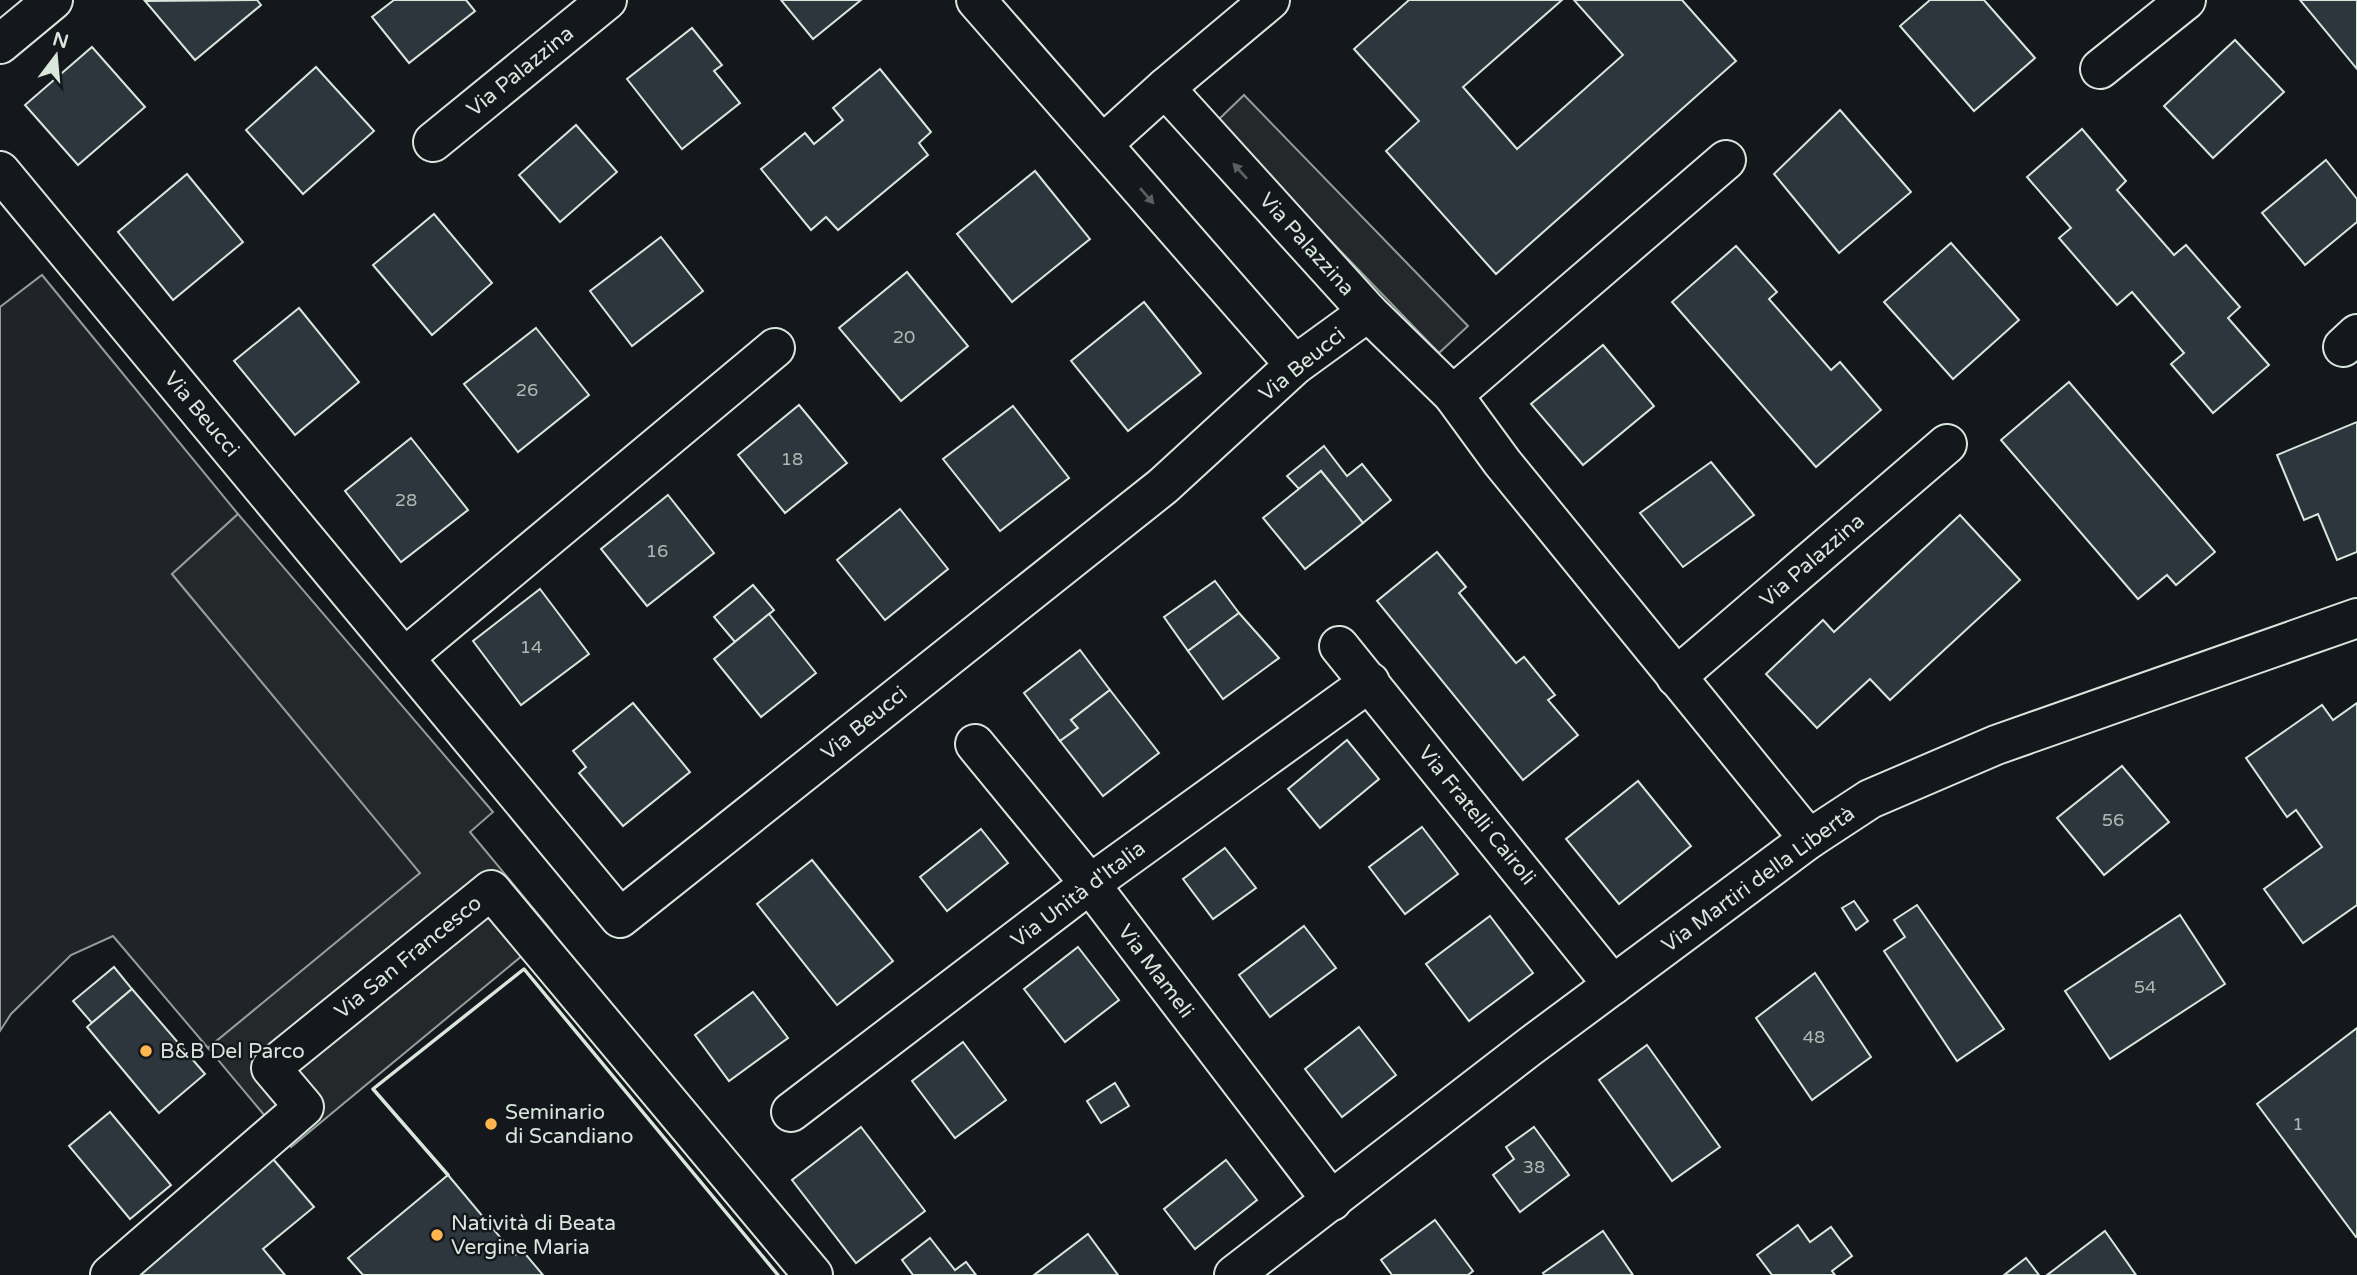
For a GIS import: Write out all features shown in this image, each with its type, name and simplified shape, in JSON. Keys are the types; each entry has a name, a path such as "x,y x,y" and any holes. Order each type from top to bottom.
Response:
{"street":[{"path":"0,44 53,0"},
{"name":"Via Palazzina","path":"433,142 607,0"},
{"path":"976,0 1295,365"},
{"path":"1103,144 1270,0"},
{"path":"2100,69 2186,0"},
{"name":"Via Palazzina","path":"1165,88 1368,312 1453,395 1502,462 1809,839"},
{"path":"1453,395 1726,160"},
{"name":"Via Beucci","path":"0,171 620,918 1163,485 1295,365 1368,312"},
{"path":"405,657 775,348"},
{"name":"Via Palazzina","path":"1676,677 1947,444"},
{"name":"Via Martiri della Libertà","path":"1234,1275 1613,985 1809,839 1870,799 1996,745 2357,618"},
{"name":"Via Fratelli Cairoli","path":"1339,646 1613,985"},
{"name":"Via Unità d'Italia","path":"791,1112 1090,884 1370,682"},
{"name":"Via Mameli","path":"975,744 1090,884 1332,1201"},
{"name":"Via San Francesco","path":"110,1275 304,1107 271,1068 491,890 813,1275"}],"shaded area":[{"path":"1244,95 1468,326 1439,353 1216,122"},
{"path":"42,275 238,514 172,574 421,873 208,1048 113,936 71,955 11,1014 0,1031 0,307"},
{"path":"238,514 493,812 470,832 552,931 291,1147 208,1048 420,873 172,574"}],"building":[{"path":"257,0 261,5 195,60 145,1"},
{"path":"394,0 466,0 475,11 409,63 372,17"},
{"path":"781,0 861,0 813,39"},
{"path":"1409,0 1562,0 1463,87 1517,149 1623,55 1574,0 1682,0 1736,61 1496,274 1386,151 1419,121 1354,49"},
{"path":"1930,0 1984,0 2035,58 1974,111 1900,26"},
{"path":"2300,0 2357,0 2357,69"},
{"path":"692,28 722,65 714,71 740,103 682,149 627,79"},
{"path":"2235,40 2284,92 2213,158 2164,106"},
{"path":"92,47 145,107 78,165 25,105"},
{"path":"316,67 374,131 303,194 246,130"},
{"path":"880,69 931,132 919,143 928,155 838,230 826,217 811,230 761,169 805,133 814,144 843,120 833,108"},
{"path":"1840,110 1911,192 1839,253 1774,174"},
{"path":"576,125 617,172 560,222 519,175"},
{"path":"2082,129 2126,181 2117,190 2174,255 2186,245 2240,307 2228,318 2269,365 2213,413 2171,364 2184,353 2132,292 2117,305 2059,238 2071,228 2027,177"},
{"path":"2326,160 2357,199 2357,222 2305,265 2262,213"},
{"path":"1035,171 1090,239 1012,302 957,234"},
{"path":"187,174 243,242 173,300 118,232"},
{"path":"434,214 492,283 432,335 373,265"},
{"path":"661,237 703,291 632,346 590,291"},
{"path":"1951,243 2019,320 1953,379 1884,302"},
{"path":"1736,246 1777,292 1769,299 1831,370 1840,362 1881,410 1816,467 1672,302"},
{"path":"907,272 968,346 901,401 839,328"},
{"path":"1144,302 1201,373 1128,431 1071,361"},
{"path":"299,308 359,382 295,435 234,361"},
{"path":"536,328 589,395 518,452 464,384"},
{"path":"1603,345 1654,406 1583,465 1531,404"},
{"path":"2069,382 2215,552 2176,585 2167,575 2138,599 2001,440"},
{"path":"799,405 847,463 785,513 738,455"},
{"path":"1013,406 1069,478 1000,531 943,459"},
{"path":"2357,422 2357,552 2337,560 2318,514 2304,520 2277,455"},
{"path":"411,438 468,510 401,562 345,491"},
{"path":"1324,446 1347,476 1362,464 1391,500 1363,523 1321,471 1299,489 1287,476"},
{"path":"1711,462 1754,515 1683,567 1640,513"},
{"path":"1321,471 1363,523 1305,569 1263,518"},
{"path":"668,495 714,553 647,606 601,549"},
{"path":"900,509 948,569 885,620 837,560"},
{"path":"1960,515 2020,580 1890,700 1870,679 1817,728 1766,674 1823,620 1834,632"},
{"path":"1437,552 1466,587 1459,593 1516,663 1524,657 1555,695 1548,700 1578,735 1523,780 1377,601"},
{"path":"1215,581 1239,613 1188,651 1164,617"},
{"path":"753,585 774,610 735,642 714,617"},
{"path":"540,589 589,654 521,705 473,641"},
{"path":"1239,613 1279,658 1223,699 1188,651"},
{"path":"769,614 816,673 761,717 714,659"},
{"path":"1080,650 1110,690 1071,720 1078,728 1060,741 1024,693"},
{"path":"1110,690 1159,753 1103,796 1060,741 1078,728 1071,720"},
{"path":"633,703 690,772 623,826 579,773 586,767 573,751"},
{"path":"2357,703 2357,905 2303,943 2264,889 2322,847 2296,810 2287,817 2246,758 2322,705 2333,720"},
{"path":"1347,740 1379,779 1320,828 1288,789"},
{"path":"2122,766 2169,822 2104,875 2057,818"},
{"path":"1638,781 1691,846 1619,904 1566,839"},
{"path":"1422,827 1458,874 1405,914 1369,867"},
{"path":"981,829 1008,863 947,911 920,877"},
{"path":"1225,848 1256,888 1213,919 1183,879"},
{"path":"812,860 893,961 837,1005 757,904"},
{"path":"1854,901 1868,921 1856,930 1842,908"},
{"path":"1917,905 2004,1029 1957,1061 1884,951 1905,937 1894,920"},
{"path":"2180,915 2225,984 2110,1059 2065,991"},
{"path":"1490,916 1533,973 1469,1021 1426,964"},
{"path":"1304,926 1336,968 1270,1017 1239,975"},
{"path":"1078,947 1119,1000 1065,1042 1024,989"},
{"path":"114,967 132,989 92,1023 73,1001"},
{"path":"1815,973 1871,1057 1812,1100 1756,1018"},
{"name":"B&B Del Parco","path":"132,989 205,1074 159,1113 87,1027"},
{"path":"753,992 788,1038 729,1081 695,1035"},
{"path":"1359,1027 1396,1075 1342,1117 1305,1069"},
{"path":"2357,1028 2357,1236 2356,1237 2257,1104"},
{"path":"963,1042 1006,1100 955,1138 912,1081"},
{"path":"1647,1045 1720,1147 1672,1181 1599,1080"},
{"path":"1115,1083 1129,1106 1101,1123 1087,1101"},
{"path":"110,1112 171,1185 130,1219 69,1146"},
{"path":"861,1127 925,1211 856,1263 792,1180"},
{"path":"1534,1127 1569,1175 1520,1212 1493,1175 1514,1159 1506,1147"},
{"path":"273,1159 314,1207 263,1249 285,1275 134,1275"},
{"path":"1226,1160 1257,1200 1195,1249 1164,1209"},
{"name":"Natività di Beata Vergine Maria","path":"448,1175 515,1255 522,1250 543,1275 363,1275 348,1258"},
{"path":"1435,1220 1473,1271 1468,1275 1392,1275 1381,1260"},
{"path":"1798,1225 1810,1242 1831,1227 1852,1256 1832,1271 1835,1275 1772,1275 1757,1255"},
{"path":"1603,1231 1633,1275 1544,1275 1543,1273"},
{"path":"2105,1231 2136,1275 2047,1275 2055,1269"},
{"path":"1088,1234 1118,1275 1034,1275"},
{"path":"930,1238 955,1270 966,1262 976,1275 913,1275 902,1260"},
{"path":"2026,1258 2039,1275 2004,1275"}],"wall":[{"path":"448,1175 373,1089 524,969 778,1275"}],"place":[{"name":"B&B Del Parco","path":"146,1051"},
{"name":"Seminario di Scandiano","path":"491,1124"},
{"name":"Natività di Beata Vergine Maria","path":"437,1235"}]}
